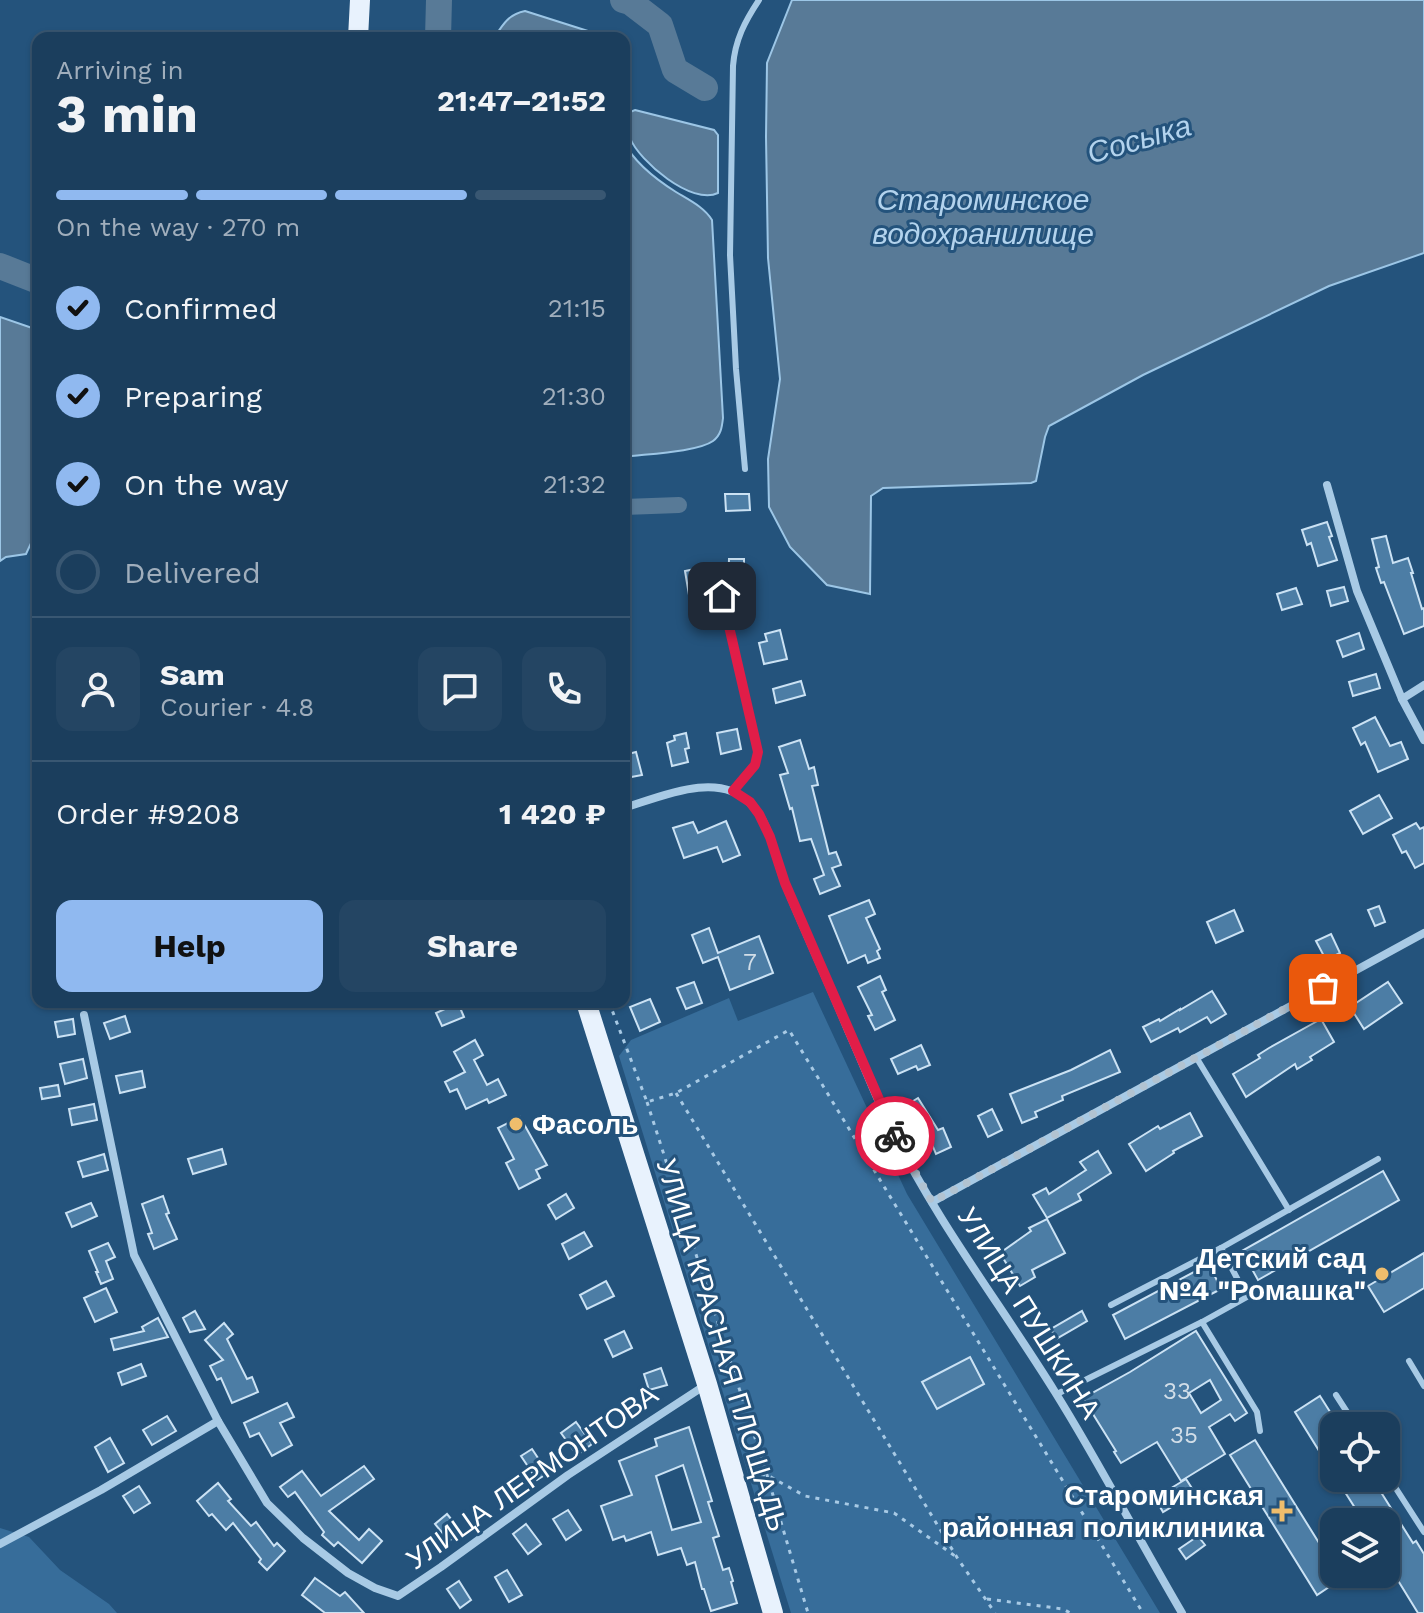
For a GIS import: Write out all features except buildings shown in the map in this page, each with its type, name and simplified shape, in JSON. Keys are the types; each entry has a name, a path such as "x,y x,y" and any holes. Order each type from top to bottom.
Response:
{"main road":[{"path":"358,32 360,0"},
{"name":"УЛИЦА КРАСНАЯ ПЛОЩАДЬ","path":"588,1008 707,1384 773,1613"}],"street":[{"path":"1327,485 1357,591 1402,699 1424,740"},
{"path":"1402,699 1424,685"},
{"path":"630,806 699,787 733,791"},
{"name":"УЛИЦА ПУШКИНА","path":"733,791 750,802 770,837 785,883 892,1130 932,1202 1057,1394 1182,1613"},
{"path":"932,1202 1424,933"},
{"name":"УЛИЦА ЛЕРМОНТОВА","path":"84,1015 134,1255 218,1421 267,1503 303,1538 348,1573 398,1596 568,1475 707,1384"},
{"path":"0,1544 101,1490 218,1421"}],"lane":[{"path":"745,469 731,270 733,66 740,32 759,0"},
{"path":"722,596 758,752 755,765 733,791"},
{"path":"1196,1057 1289,1210"},
{"path":"1111,1305 1221,1248 1378,1159"},
{"path":"1057,1394 1247,1297 1221,1248"},
{"path":"1202,1322 1257,1412 1260,1431"},
{"path":"1409,1361 1424,1386"},
{"path":"1336,1395 1347,1412"},
{"path":"1398,1492 1424,1532"}],"path":[{"path":"611,1008 647,1102 808,1613"},
{"path":"647,1102 676,1093 789,1030 1143,1613"},
{"path":"676,1093 958,1559 995,1613"},
{"path":"733,1472 767,1475 805,1496 894,1513 958,1559"},
{"path":"985,1598 1063,1609 1070,1613"}],"shaded area":[{"path":"813,992 907,1194 1160,1613 791,1613 619,1056 631,1040 729,998 738,1021"},
{"path":"0,1528 29,1537 60,1570 117,1613 0,1613"}],"water":[{"name":"Староминское водохранилище","path":"792,0 1424,0 1424,253 1329,286 1143,375 1049,426 1036,481 883,488 871,496 870,594 827,585 790,547 769,507 768,459 780,379 768,258 767,63"},
{"path":"525,11 591,32 498,32 519,12"},
{"path":"635,110 714,130 718,135 718,193 695,193 655,169 635,148 630,137 630,112"},
{"path":"630,151 647,170 701,208 712,220 722,428 713,441 684,450 630,456"},
{"path":"0,317 32,328 32,541 26,554 0,561"}],"waterway":[{"name":"Сосыка","path":"438,32 439,0"},
{"name":"Сосыка","path":"623,0 660,25 675,70 705,88"},
{"name":"Сосыка","path":"0,266 32,279"},
{"path":"630,507 679,505"}],"way so far":[{"path":"895,1136 932,1202 1323,988"}],"place":[{"name":"Фасоль","path":"516,1124"},
{"name":"Детский сад №4 \"Ромашка\"","path":"1382,1274"},
{"name":"Староминская районная поликлиника","path":"1282,1511"}],"route":[{"path":"722,596 758,752 755,765 733,791 750,802 770,837 785,883 895,1136"}]}
